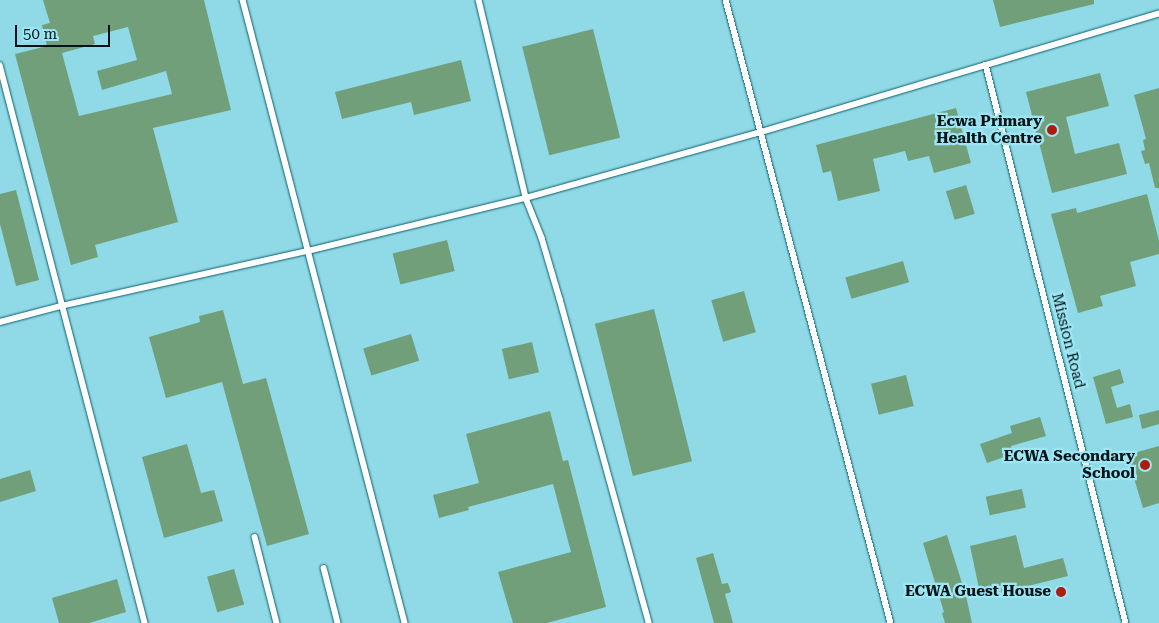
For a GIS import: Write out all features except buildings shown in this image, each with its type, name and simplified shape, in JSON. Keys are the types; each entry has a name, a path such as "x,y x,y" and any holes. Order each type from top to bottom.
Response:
{"lane":[{"path":"243,0 404,623"},
{"path":"480,0 526,198 542,238 560,299 649,623"},
{"path":"726,0 891,623"},
{"path":"0,322 61,306 308,251 526,198 761,132 1159,13"},
{"path":"0,65 61,306 145,623"},
{"name":"Mission Road","path":"986,65 1126,623"},
{"path":"255,537 277,623"},
{"path":"324,568 338,623"}],"place":[{"name":"Ecwa Primary Health Centre","path":"1052,130"},
{"name":"ECWA Secondary School","path":"1145,465"},
{"name":"ECWA Guest House","path":"1061,592"}]}
